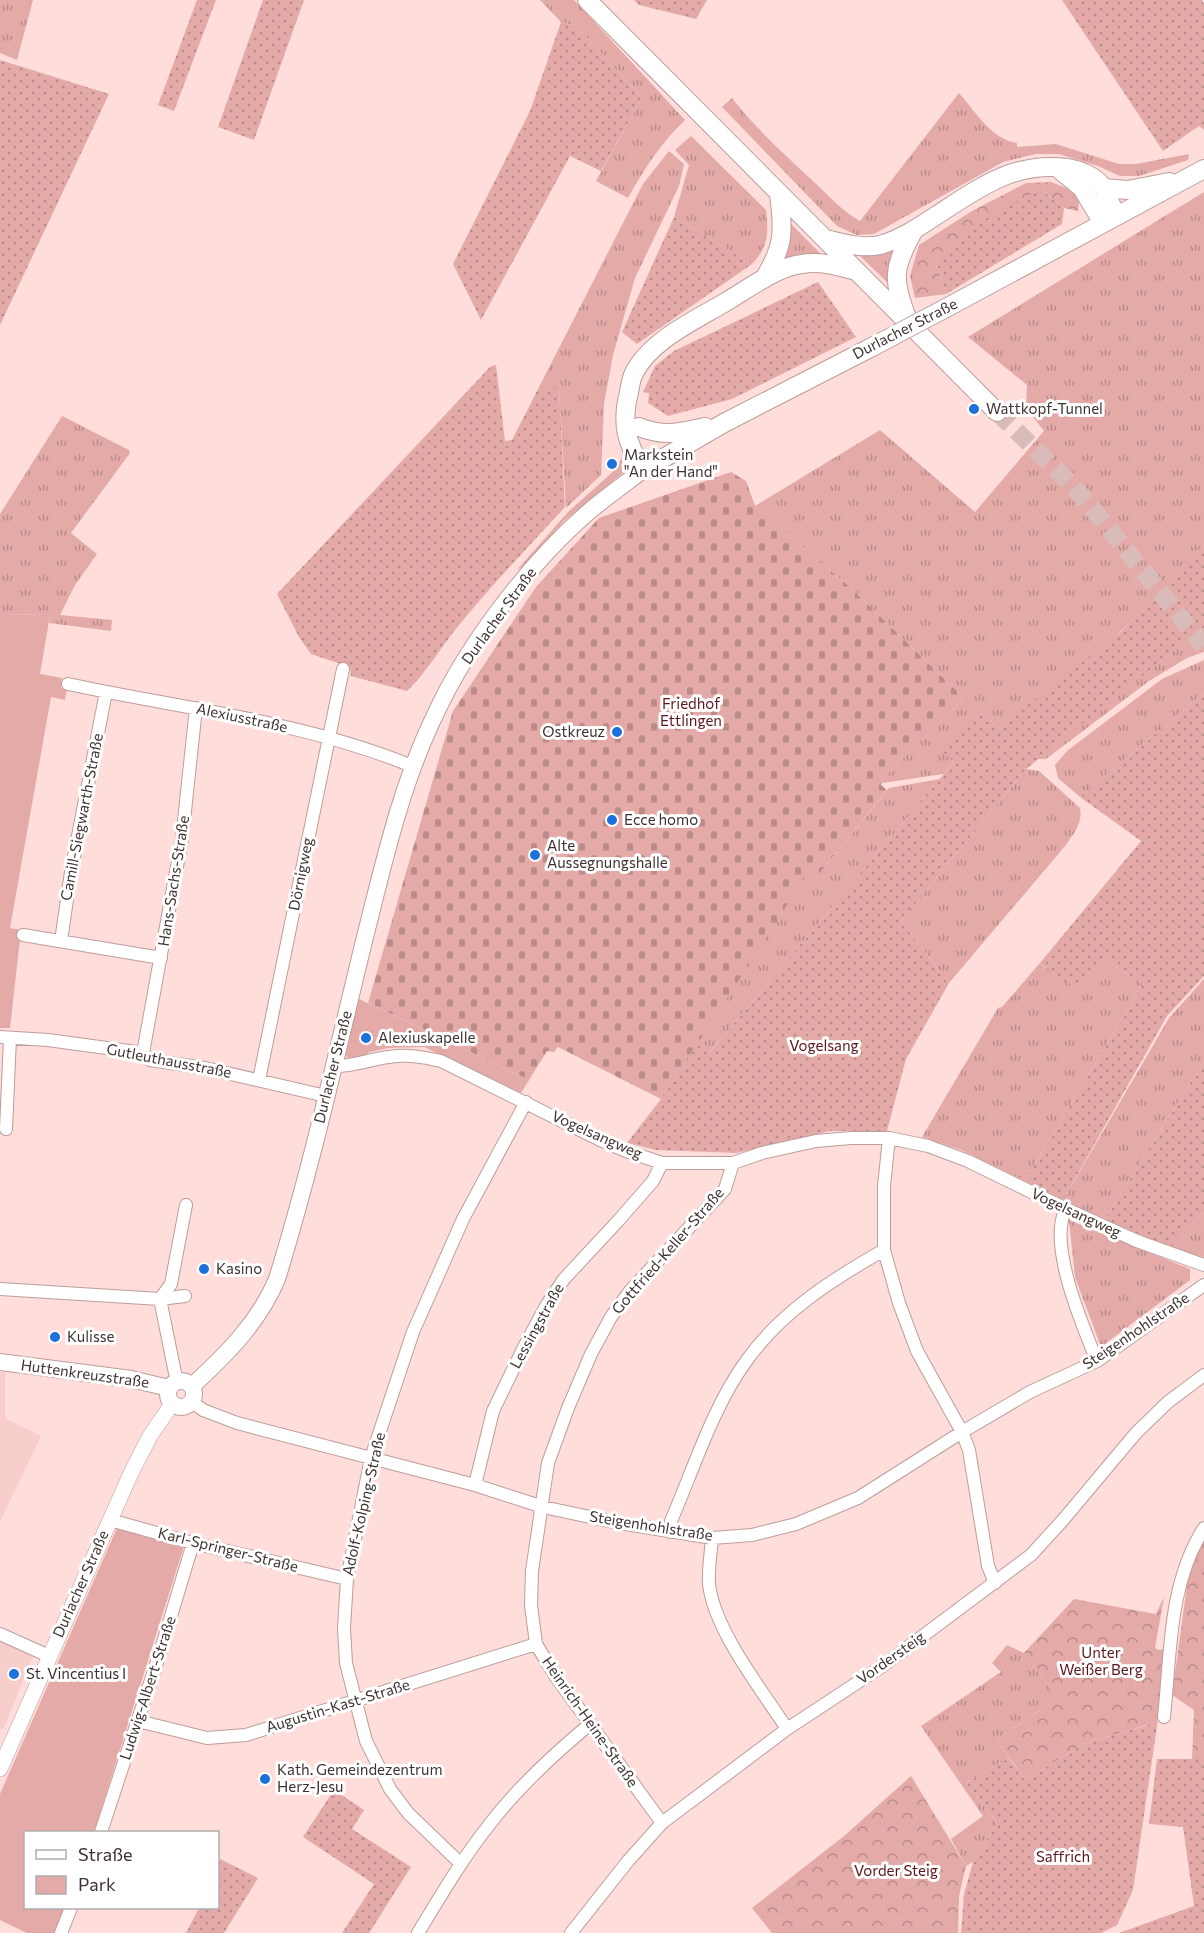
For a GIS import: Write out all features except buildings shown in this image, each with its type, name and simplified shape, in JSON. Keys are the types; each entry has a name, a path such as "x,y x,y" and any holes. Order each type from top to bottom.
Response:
{"main road":[{"path":"587,0 997,412"},
{"path":"824,238 864,247 879,245 914,230 1005,175 1021,169 1054,166 1085,173 1103,188 1128,190 1186,180"},
{"path":"1054,166 1072,178 1110,220"},
{"name":"Durlacher Straße","path":"192,1394 254,1323 270,1295 284,1256 376,894 412,766 435,713 461,668 510,596 563,536 592,509 649,465 1204,169"},
{"path":"1103,188 1110,220"},
{"path":"764,279 777,259 782,239 779,194"},
{"path":"910,326 898,294 896,276 899,261 914,230"},
{"path":"649,465 631,450 624,409 633,376 641,362 666,338 764,279 799,264 817,263 856,271"},
{"path":"629,393 649,465"},
{"path":"639,428 665,434 724,423"},
{"name":"Huttenkreuzstraße","path":"0,1362 131,1379 172,1388"},
{"path":"178,1381 186,1382 192,1394 184,1407 172,1388 178,1381"}],"street":[{"name":"Dörnigweg","path":"259,1080 343,669"},
{"name":"Alexiusstraße","path":"68,684 275,723 328,737 412,766"},
{"name":"Camill-Siegwarth-Straße","path":"61,941 71,872 106,692"},
{"name":"Hans-Sachs-Straße","path":"143,1053 182,839 196,708"},
{"path":"23,935 161,958"},
{"path":"5,1037 9,1061 4,1098 6,1129"},
{"name":"Gutleuthausstraße","path":"5,1037 48,1040 143,1053 150,1060 205,1068 326,1095"},
{"name":"Vogelsangweg","path":"333,1066 344,1067 389,1057 416,1055 441,1061 598,1139 626,1151 662,1162 733,1164 762,1153 816,1141 850,1138 890,1138 928,1146 968,1161 1137,1241 1204,1265"},
{"name":"Adolf-Kolping-Straße","path":"461,1864 408,1813 390,1789 366,1741 346,1663 344,1628 347,1579 371,1458 413,1332 463,1219 526,1102"},
{"path":"890,1138 884,1185 884,1250 899,1303 917,1351 962,1432 969,1450 988,1566 995,1583"},
{"name":"Lessingstraße","path":"475,1485 493,1412 546,1306 564,1278 653,1181 662,1162"},
{"name":"Gottfried-Keller-Straße","path":"543,1507 548,1463 591,1354 611,1317 630,1291 725,1188 733,1164"},
{"path":"172,1388 160,1299 171,1284 186,1205"},
{"path":"1066,1209 1061,1217 1061,1236 1067,1281 1074,1305 1097,1361"},
{"path":"671,1532 671,1521 712,1421 747,1359 784,1318 830,1281 884,1250"},
{"name":"Steigenhohlstraße","path":"192,1394 203,1410 237,1423 475,1485 543,1507 712,1538 752,1535 796,1524 858,1498 1030,1392 1097,1361 1204,1285"},
{"path":"0,1289 160,1299 185,1296"},
{"name":"Vordersteig","path":"571,1933 662,1823 787,1729 884,1665 1031,1556 1136,1433 1168,1402 1204,1375"},
{"name":"Durlacher Straße","path":"0,1769 110,1520 172,1388"},
{"name":"Heinrich-Heine-Straße","path":"543,1507 532,1571 531,1605 536,1644 556,1677 662,1823"},
{"name":"Karl-Springer-Straße","path":"110,1520 193,1543 347,1579"},
{"path":"1164,1717 1173,1620 1179,1586 1188,1558 1204,1528"},
{"path":"712,1538 709,1583 716,1613 729,1638 787,1729"},
{"name":"Ludwig-Albert-Straße","path":"102,1831 193,1543"},
{"path":"0,1634 49,1656"},
{"name":"Augustin-Kast-Straße","path":"138,1721 192,1736 230,1738 246,1735 536,1644"},
{"path":"418,1933 461,1864 489,1825 517,1792 562,1747 590,1724"},
{"path":"61,1933 71,1909"}],"shaded area":[{"path":"0,1372 5,1372 5,1418 41,1436 0,1522"},
{"name":"St. Vincentius I","path":"0,1641 33,1656 3,1730 0,1728"}],"green space":[{"path":"0,0 33,0 17,60 0,53"},
{"path":"197,0 216,0 174,111 158,105"},
{"path":"263,0 304,0 254,140 218,127"},
{"path":"540,0 574,0 685,120 654,157 628,198 596,181 642,98 576,26 561,22"},
{"path":"634,0 707,0 696,19 639,5"},
{"path":"1062,0 1202,0 1204,4 1204,130 1199,126 1163,151"},
{"path":"561,22 576,26 642,98 601,171 570,156 481,320 453,264 530,111"},
{"path":"0,60 109,94 0,325"},
{"path":"959,93 992,130 999,136 1017,143 1017,147 1056,144 1119,164 1136,164 1189,154 1188,160 1139,176 1120,176 1098,166 1059,154 1036,154 1003,162 874,234 857,235 837,226 722,107 732,98 782,152 847,213 860,221"},
{"path":"691,136 766,210 766,239 761,252 752,264 674,217 689,165 675,150"},
{"path":"669,151 684,164 679,186 635,278 613,355 604,404 601,475 566,508 559,388 538,389 643,184"},
{"path":"1051,182 1071,190 1079,201 1078,211 1064,208 1040,189 936,261 946,294 915,298 910,276 919,245 972,211 1026,183"},
{"path":"1040,189 1064,208 1062,224 946,294 936,261 988,217"},
{"path":"1204,192 1204,545 1107,644 1000,729 978,710 940,748 954,762 944,774 882,783 883,778 964,698 851,588 755,506 880,430 975,512 1044,431 1026,408 1027,385 968,337"},
{"path":"674,217 752,264 637,344 622,332"},
{"path":"790,223 823,256 792,261 783,259"},
{"path":"898,243 890,285 857,253"},
{"path":"818,282 856,337 732,399 668,416 648,403 649,393 643,392 655,366 674,351"},
{"path":"496,365 505,441 512,440 538,389 559,387 565,507 482,598 407,691 351,676 350,667 311,654 299,637 277,594 491,366"},
{"path":"62,416 129,450 130,453 71,533 97,554 75,585 60,615 112,620 111,631 49,623 50,615 0,614 0,514"},
{"path":"623,445 628,459 624,472 564,521 524,566 517,570 568,512 616,469 622,457"},
{"name":"Friedhof Ettlingen","path":"731,472 746,481 755,506 851,588 964,698 883,778 881,785 887,790 815,879 805,875 661,1099 558,1047 554,1052 547,1051 529,1080 368,1003 453,711 536,587 599,518"},
{"name":"Vogelsang","path":"1204,545 1204,627 1026,769 901,921 949,983 906,1059 887,1131 830,1131 737,1153 656,1150 627,1143 661,1099 696,1045 711,1051 954,762 939,748 978,710 1000,729 1122,631 1188,559"},
{"path":"0,614 50,615 40,674 62,678 61,688 67,689 65,700 51,697 10,928 21,930 10,1028 0,1028"},
{"path":"1204,627 1204,652 1187,658 1149,681 1046,759 1037,759"},
{"path":"1204,660 1204,693 1080,797 1058,778 1055,765 1067,751 1162,679"},
{"path":"1204,693 1204,976 1167,1016 1063,1200 1025,1181 1143,984 1105,960 1080,988 1069,984 1040,963 1141,841 1080,797"},
{"path":"1026,769 1039,771 1080,808 1079,823 1066,845 949,983 901,921"},
{"path":"940,779 710,1052 696,1045 805,874 815,879 889,788"},
{"path":"1105,960 1143,984 1025,1181 961,1150 922,1137 998,1008 1002,1007 1040,963 1046,968"},
{"path":"1204,979 1204,1061 1105,1219 1063,1200 1169,1018"},
{"path":"357,998 529,1080 521,1093 424,1047 388,1048 363,1056 347,1058 345,1054"},
{"path":"1204,1061 1204,1212 1170,1248 1105,1219"},
{"path":"1204,1212 1204,1257 1170,1248"},
{"path":"1069,1220 1190,1269 1190,1280 1101,1347 1075,1277"},
{"path":"117,1528 184,1546 94,1831 24,1831 24,1909 65,1909 54,1933 27,1933 0,1920 0,1794"},
{"path":"1204,1537 1204,1759 1192,1759 1194,1710 1172,1695 1190,1564"},
{"name":"Unter Weißer Berg","path":"1164,1597 1155,1648 1164,1649 1157,1726 1147,1725 1083,1744 1026,1780 996,1740 1058,1698 1024,1653 1074,1599 1156,1614"},
{"path":"1007,1645 1024,1653 1058,1698 996,1740 1009,1758 966,1783 997,1823 973,1862 966,1866 951,1839 983,1816 921,1726 1001,1672 992,1663"},
{"name":"Saffrich","path":"1148,1725 1157,1726 1133,1890 1117,1925 1101,1933 961,1933 964,1894 973,1862 997,1823 966,1783 1009,1758 1026,1780 1083,1744"},
{"path":"1157,1759 1204,1759 1204,1933 1119,1933 1194,1906 1183,1827 1149,1824"},
{"name":"Vorder Steig","path":"911,1776 966,1866 959,1896 958,1933 772,1933 752,1908 844,1836"},
{"path":"334,1790 364,1810 352,1829 411,1867 369,1933 342,1933 374,1884 303,1837"},
{"path":"220,1859 258,1878 224,1933 186,1933 198,1909 219,1909"}],"tunnel":[{"path":"997,412 1072,485 1204,646"}],"place":[{"name":"Wattkopf-Tunnel","path":"974,409"},
{"name":"Markstein \"An der Hand\"","path":"612,464"},
{"name":"Ostkreuz","path":"617,732"},
{"name":"Ecce homo","path":"612,820"},
{"name":"Alte Aussegnungshalle","path":"535,855"},
{"name":"Alexiuskapelle","path":"366,1038"},
{"name":"Kasino","path":"204,1269"},
{"name":"Kulisse","path":"55,1337"},
{"name":"St. Vincentius I","path":"14,1674"},
{"name":"Kath. Gemeindezentrum Herz-Jesu","path":"265,1779"}]}
